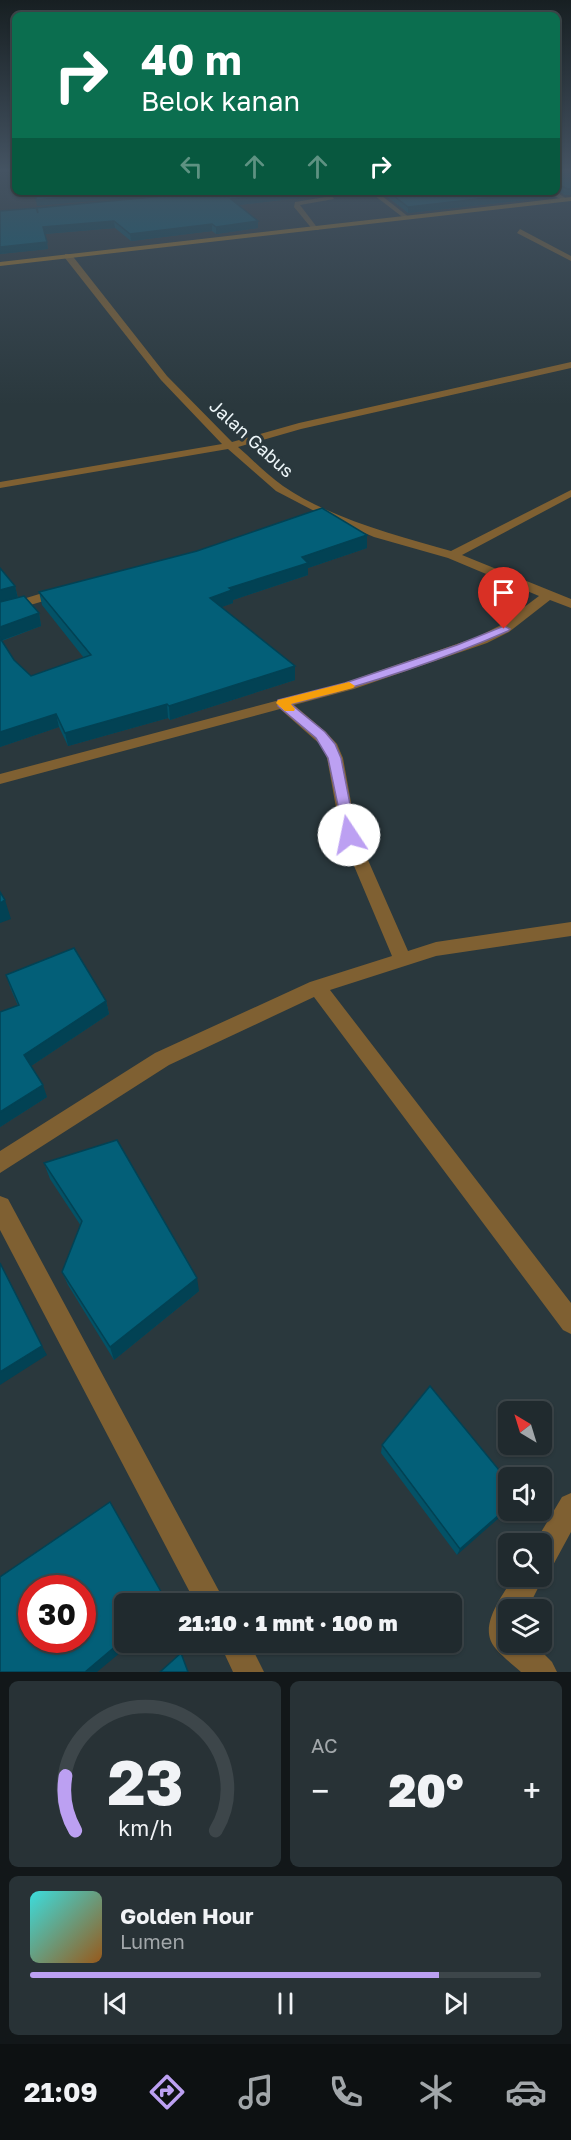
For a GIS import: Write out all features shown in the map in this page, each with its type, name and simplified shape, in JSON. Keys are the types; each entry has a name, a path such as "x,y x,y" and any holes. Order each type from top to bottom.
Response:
{"main road":[{"path":"0,264 130,249"}],"street":[{"path":"553,249 571,259"},
{"name":"Jalan Gabus","path":"68,256 164,378 225,441 280,489 326,513 378,534 452,555 486,554 548,595 571,604"},
{"path":"0,485 309,424 571,365"},
{"path":"452,555 486,554 571,493"},
{"path":"308,520 326,513"},
{"path":"0,610 73,588"},
{"path":"0,779 349,686 482,640 504,629 548,595"},
{"path":"282,703 329,744 335,758 349,835 402,958"},
{"path":"0,1163 162,1059 317,987 436,949 571,928"},
{"path":"317,987 571,1323"},
{"path":"0,1207 206,1593"},
{"path":"552,1539 571,1506"},
{"path":"239,1653 249,1672"},
{"path":"521,1653 542,1672"}],"building":[{"path":"322,508 367,535 302,557 308,563 229,588 232,590 210,598 295,666 169,706 167,704 65,733 56,714 0,732 0,638 14,660 31,676 91,655 39,592 197,551"},
{"path":"0,568 15,586 0,590"},
{"path":"24,596 39,613 0,627 0,602"},
{"path":"0,892 5,900 0,903"},
{"path":"74,948 106,1001 24,1055 43,1085 0,1112 0,1012 19,1005 6,975"},
{"path":"117,1140 197,1278 110,1347 62,1272 82,1221 44,1163"},
{"path":"0,1263 42,1346 0,1372"},
{"path":"430,1386 498,1469 498,1516 460,1549 382,1445"},
{"path":"110,1502 162,1593 114,1593 114,1647 85,1672 0,1672 0,1577"},
{"path":"181,1653 188,1672 160,1672"}],"slow traffic":[{"path":"289,709 282,703 349,686"}],"route":[{"path":"349,835 335,758 329,744 282,703 349,686 461,648 504,629"}]}
